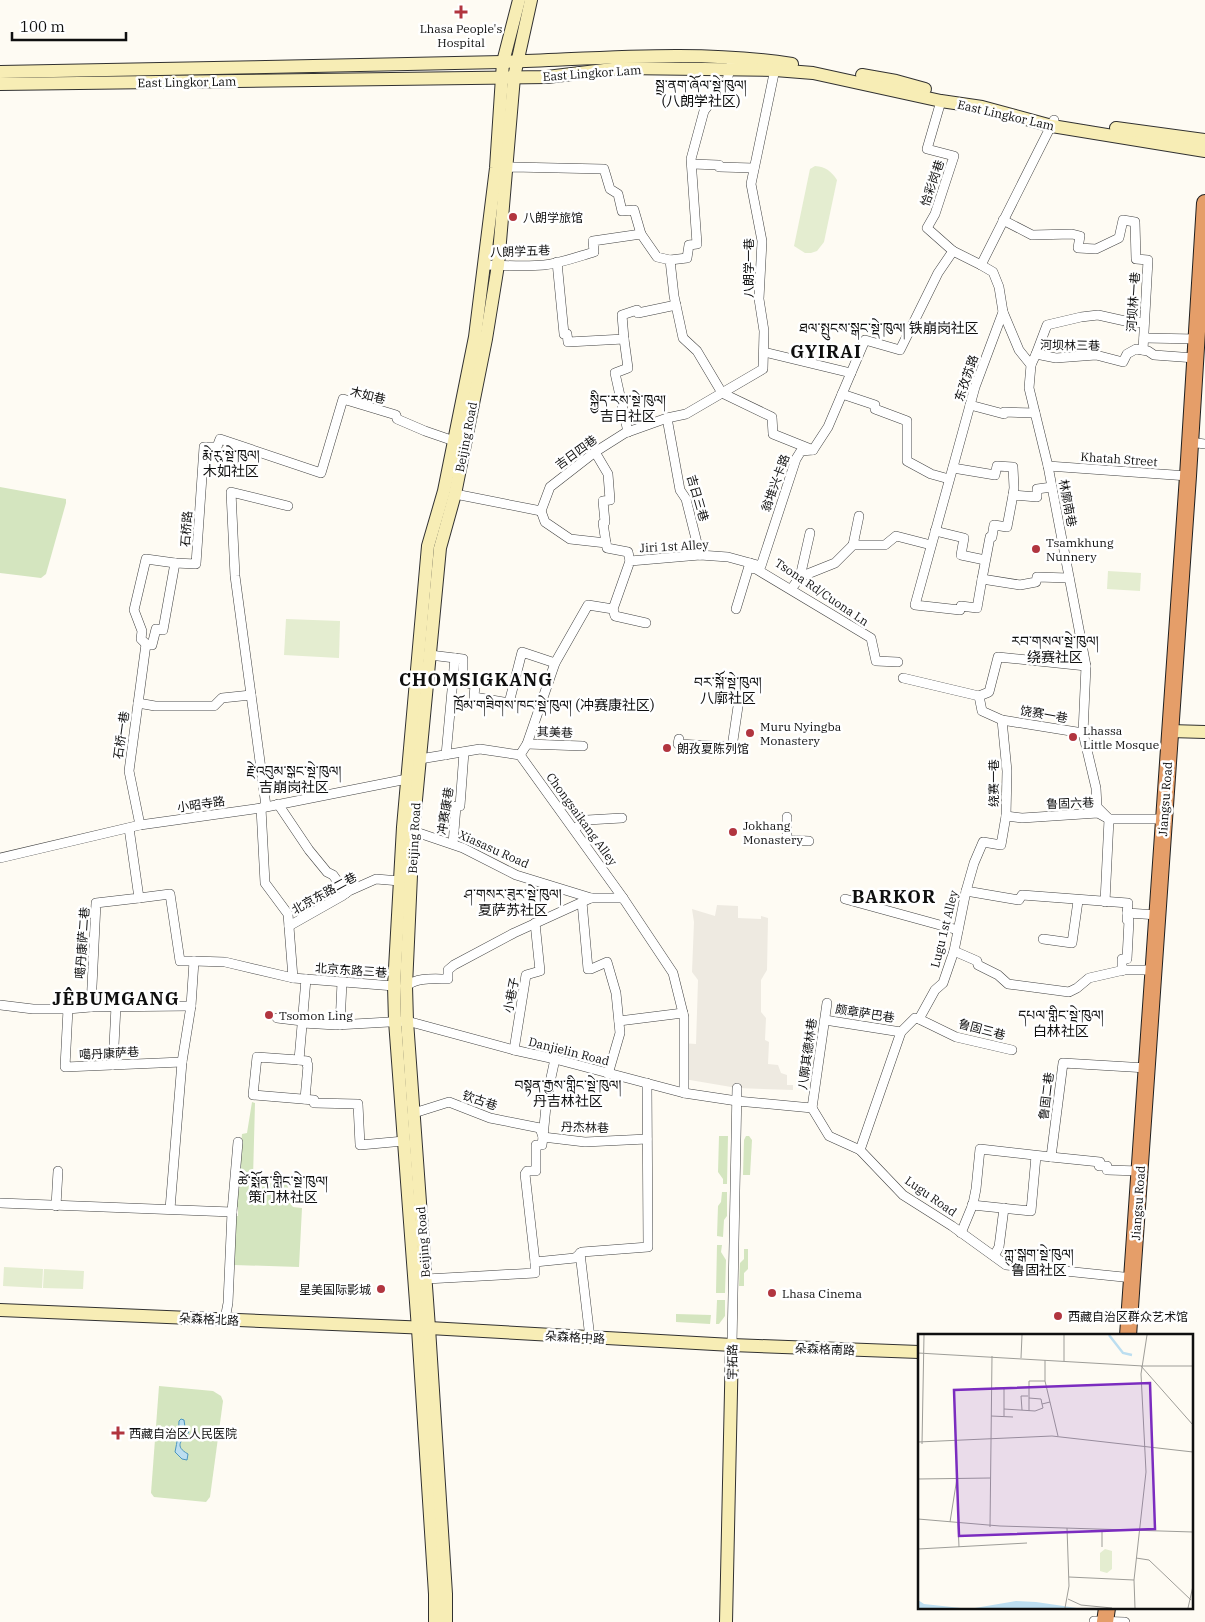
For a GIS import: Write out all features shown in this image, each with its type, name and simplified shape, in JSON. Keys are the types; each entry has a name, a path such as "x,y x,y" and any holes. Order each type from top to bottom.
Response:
{"highway":[{"name":"Jiangsu Road","path":"1139,1334 1175,731 1188,476 1199,443 1196,339 1205,203"},
{"name":"Jiangsu Road","path":"1128,1334 1164,819 1175,731 1205,379"}],"main road":[{"name":"Beijing Road","path":"400,986 440,548 455,494 486,339 498,265 507,169 508,77 503,62 519,0"},
{"name":"Beijing Road","path":"446,1622 446,1594 424,1328 404,1141 400,986 400,881 407,779 428,546 444,492 475,337 508,77 518,61 531,0"},
{"name":"East Lingkor Lam","path":"0,72 503,62 627,56 775,66 896,80 1053,123 1205,140"},
{"name":"East Lingkor Lam","path":"0,84 547,76 621,68 732,63"},
{"name":"East Lingkor Lam","path":"775,66 940,101 982,107 1053,123 1205,150"},
{"path":"1175,731 1205,732"},
{"name":"Beijing Road","path":"401,1021 414,1113 426,1279 424,1328 435,1622"},
{"name":"朵森格北路","path":"0,1310 424,1328"},
{"name":"朵森格中路","path":"424,1328 732,1345"},
{"name":"朵森格南路","path":"732,1345 918,1352"},
{"name":"宇拓路","path":"726,1622 732,1345"}],"street":[{"path":"507,169 512,167 604,169 610,189 618,194 622,211 634,210 641,234 657,257 670,260 687,258 689,245 697,244 692,159 704,111 710,103 721,103 732,63"},
{"name":"八朗学一巷","path":"722,393 763,369 764,331 759,299 762,241 751,184 775,66"},
{"name":"恰彩岗巷","path":"940,101 927,149 954,156 935,214 928,228 953,251 982,265"},
{"path":"982,265 1053,123"},
{"path":"692,164 754,168"},
{"name":"河坝林一巷","path":"1003,220 1032,235 1072,234 1080,236 1078,248 1096,249 1119,238 1122,220 1135,222 1136,259 1148,260 1143,350"},
{"name":"八朗学五巷","path":"484,265 541,265 557,262 594,252 593,241 641,234"},
{"name":"翁堆兴卡路","path":"761,566 796,459 801,451 813,450 828,427 865,340 900,350 938,273 953,251"},
{"path":"670,260 676,305 684,338 697,351 722,393 772,417 773,434 813,450"},
{"path":"557,262 564,334 567,334 568,342 624,339"},
{"name":"东孜苏路","path":"982,265 993,272 1000,287 1003,312 975,387 915,605 960,610 961,606 977,608 982,579"},
{"path":"628,432 615,373 628,368 622,315 637,310 638,313 676,305"},
{"path":"1003,312 1019,350 1031,365"},
{"path":"1036,354 1047,325 1098,315 1125,322 1144,323"},
{"path":"1144,338 1196,339"},
{"name":"河坝林三巷","path":"1031,365 1036,354 1056,358 1096,355 1123,362 1127,354 1136,349 1143,350"},
{"path":"1143,350 1154,355 1196,358"},
{"path":"764,352 850,373"},
{"name":"林廓南巷","path":"1031,365 1029,388 1048,466 1067,578 1086,666 1083,733 1096,788 1097,807 1109,819"},
{"name":"吉日四巷","path":"541,511 550,488 595,452 628,432 668,418 686,414 722,393"},
{"path":"842,394 875,406 875,409 907,421 907,461 931,474 950,479"},
{"name":"木如巷","path":"321,473 343,399 396,415 396,419 454,441"},
{"path":"970,405 1004,414 1004,412 1036,413"},
{"name":"吉日三巷","path":"668,418 680,490 686,499 700,555"},
{"name":"石桥路","path":"146,644 152,645 156,629 162,630 175,563 196,564 204,447 216,447 220,439 321,473"},
{"path":"595,452 608,474 610,500 603,501 606,522 603,523 607,548 628,552 630,561"},
{"path":"953,468 994,476 997,466 1013,467 1014,488 1007,527 994,525 982,579 1020,585 1036,582 1036,577 1067,578"},
{"name":"Khatah Street","path":"1048,466 1188,476"},
{"path":"1013,495 1036,497 1037,489 1052,487"},
{"path":"263,807 251,695 235,576 232,492 288,506"},
{"path":"455,494 541,511 545,522 570,539 606,543"},
{"path":"800,577 835,563 853,545 859,516"},
{"path":"936,531 964,538 961,555 985,560"},
{"path":"792,588 800,577 810,533"},
{"path":"853,545 885,545 896,536 932,545"},
{"name":"Jiri 1st Alley","path":"613,610 630,561 700,555 728,557 750,565"},
{"path":"138,703 146,644 141,638 142,631 134,610 146,559 175,563"},
{"path":"750,565 761,566"},
{"path":"736,609 750,565"},
{"path":"750,565 871,638 876,661 898,662"},
{"name":"Tsona Rd/Cuona Ln","path":"761,566 870,639"},
{"path":"1047,576 1067,578"},
{"path":"420,760 480,749 520,754 527,744 555,663 588,605 613,610 615,616 646,624"},
{"path":"430,655 463,658 463,682 475,685 474,697 509,704 522,652 555,663"},
{"path":"903,678 979,696 989,692 998,657 1086,666"},
{"path":"446,755 456,658"},
{"path":"678,739 678,744 732,747 740,693"},
{"name":"石桥一巷","path":"140,825 129,771 138,703 155,706 214,706 222,698 251,695"},
{"path":"979,696 982,711 1002,720"},
{"name":"饶赛一巷","path":"1002,720 1083,733"},
{"name":"绕赛一巷","path":"983,842 1001,845 1006,816 1007,771 1002,720"},
{"name":"其美巷","path":"527,744 583,746"},
{"name":"冲赛康巷","path":"452,844 456,806 460,806 464,752"},
{"name":"Chongsaikang Alley","path":"520,754 624,898 673,973 683,1013 684,1093"},
{"name":"小昭寺路","path":"0,858 140,825 263,807 407,779"},
{"path":"278,804 309,850 327,872 333,875 346,893"},
{"name":"北京东路二巷","path":"263,807 265,883 288,914 293,978"},
{"name":"鲁固六巷","path":"1006,816 1022,818 1098,813 1109,819 1164,819"},
{"path":"787,817 787,840 808,841"},
{"path":"574,829 587,820 622,818"},
{"path":"1105,902 1109,819"},
{"path":"129,828 139,898 170,894 180,961 194,960 191,1006 182,1062 172,1165 170,1209"},
{"name":"Xiasasu Road","path":"414,831 452,844 516,875 591,898 624,898"},
{"name":"Lugu 1st Alley","path":"901,1032 915,1018 919,1019 935,990 943,983 954,951 966,891 974,863 983,842"},
{"name":"北京东路二巷","path":"289,926 346,893 376,880 400,881"},
{"path":"966,891 1019,900 1022,895 1078,901 1128,903 1127,920 1129,920 1126,959 1122,959 1122,971"},
{"name":"噶丹康萨二巷","path":"91,1007 96,903 139,898"},
{"path":"400,986 420,979 448,979 448,970 454,965 514,933 591,898"},
{"path":"845,899 958,930"},
{"path":"1043,939 1072,943 1078,901"},
{"path":"582,902 588,969 607,962 616,993 620,1033 608,1074"},
{"path":"1127,913 1158,915"},
{"name":"小巷子","path":"514,1050 526,975 540,971 535,924"},
{"path":"954,951 977,961 978,964 1008,984 1069,992 1089,978 1122,971 1154,970"},
{"name":"北京东路三巷","path":"194,960 225,962 293,978 400,986"},
{"name":"北京东路三巷","path":"305,1099 308,1065 307,1061 299,1060 306,979"},
{"path":"340,1025 342,982"},
{"name":"八廓其德林巷","path":"812,1108 827,1003"},
{"path":"0,1005 33,1009 68,1010 116,1006 191,1006"},
{"path":"113,1065 116,1006"},
{"name":"噶丹康萨巷","path":"68,1010 66,1068 182,1062"},
{"path":"619,1021 683,1013"},
{"name":"Danjielin Road","path":"278,1018 340,1025 401,1021 684,1093 737,1102"},
{"name":"鲁固三巷","path":"919,1019 956,1037 1012,1050"},
{"name":"颇章萨巴巷","path":"825,1020 901,1032"},
{"path":"860,1150 901,1032"},
{"path":"299,1060 257,1057 253,1096 314,1100 314,1103 358,1104 360,1144 404,1141"},
{"path":"543,1137 547,1096 555,1059"},
{"name":"鲁固二巷","path":"1051,1157 1063,1063 1147,1068"},
{"path":"426,1279 535,1274 535,1262 575,1258 580,1253 648,1247 646,1083"},
{"name":"宇拓路","path":"732,1345 737,1088"},
{"name":"钦古巷","path":"414,1113 449,1102 490,1118 540,1128 543,1137"},
{"path":"737,1102 812,1108"},
{"name":"Lugu Road","path":"812,1108 829,1136 860,1150 903,1195 1006,1265 1133,1278"},
{"name":"丹杰林巷","path":"535,1262 525,1174 536,1171 536,1145 542,1145 543,1137 585,1142 647,1139"},
{"path":"226,1319 238,1142"},
{"path":"961,1233 976,1190 980,1149 1036,1158 1051,1157 1100,1162 1099,1166 1107,1166 1107,1170 1140,1171"},
{"path":"972,1205 1032,1211 1036,1158"},
{"path":"56,1206 58,1171"},
{"path":"0,1203 232,1212"},
{"path":"994,1256 999,1247 1004,1208"},
{"path":"580,1253 590,1338"},
{"path":"1100,1617 1125,1622"},
{"path":"726,1622 734,1622"}],"green space":[{"path":"815,166 828,170 837,180 824,242 817,251 805,253 794,246 810,169"},
{"path":"0,487 66,499 46,574 41,578 0,573"},
{"path":"1108,571 1141,573 1140,591 1107,589"},
{"path":"286,619 340,621 339,658 284,655"},
{"path":"252,1102 255,1103 253,1178 258,1178 258,1183 288,1184 287,1199 293,1207 302,1208 299,1267 234,1265 236,1216 238,1216 238,1207 235,1207 242,1134 247,1133"},
{"path":"719,1136 728,1136 727,1184 723,1184 723,1179 718,1172"},
{"path":"746,1136 749,1136 752,1140 750,1175 743,1175 744,1140"},
{"path":"722,1192 727,1192 727,1216 724,1220 723,1237 717,1236 718,1206 721,1202"},
{"path":"717,1245 722,1245 721,1252 726,1260 725,1293 716,1293"},
{"path":"744,1249 748,1249 748,1269 744,1273 744,1286 739,1286 740,1263 744,1259"},
{"path":"4,1267 43,1269 42,1288 3,1286"},
{"path":"44,1269 84,1271 83,1289 43,1288"},
{"path":"717,1300 725,1300 725,1316 719,1324 716,1324"},
{"path":"676,1314 711,1315 710,1324 676,1322"},
{"path":"159,1386 213,1391 221,1396 223,1401 210,1497 206,1502 154,1497 151,1493"}],"shaded area":[{"path":"717,905 738,906 738,918 761,919 761,916 768,918 767,970 761,980 761,1012 766,1018 765,1040 769,1042 768,1064 778,1065 781,1073 787,1075 787,1085 793,1085 793,1090 737,1088 684,1079 681,1043 696,1044 698,980 692,972 694,922 692,909 715,916"}],"water":[{"path":"181,1419 184,1420 185,1427 189,1432 180,1443 181,1448 188,1454 187,1460 182,1459 175,1452 179,1421"}],"place":[{"name":"Lhasa People's Hospital","path":"461,12"},
{"name":"八朗学旅馆","path":"513,217"},
{"name":"Tsamkhung Nunnery","path":"1036,549"},
{"name":"Muru Nyingba Monastery","path":"750,733"},
{"name":"Lhassa Little Mosque","path":"1073,737"},
{"name":"朗孜夏陈列馆","path":"667,748"},
{"name":"Jokhang Monastery","path":"733,832"},
{"name":"Tsomon Ling","path":"269,1015"},
{"name":"星美国际影城","path":"381,1289"},
{"name":"Lhasa Cinema","path":"772,1293"},
{"name":"西藏自治区群众艺术馆","path":"1058,1316"},
{"name":"西藏自治区人民医院","path":"118,1433"}],"district":[{"name":"སྦྲ་ནག་ཞོལ་སྡེ་ཁུལ། (八朗学社区)","path":"701,94"},
{"name":"ཐལ་སྤུངས་སྒང་སྡེ་ཁུལ། 铁崩岗社区","path":"889,328"},
{"name":"GYIRAI","path":"826,351"},
{"name":"སྐྱིད་རས་སྡེ་ཁུལ། 吉日社区","path":"628,408"},
{"name":"རྨེ་རུ་སྡེ་ཁུལ། 木如社区","path":"231,464"},
{"name":"རབ་གསལ་སྡེ་ཁུལ། 绕赛社区","path":"1055,650"},
{"name":"CHOMSIGKANG","path":"476,679"},
{"name":"བར་སྐོ་སྡེ་ཁུལ། 八廓社区","path":"728,690"},
{"name":"ཁྲོམ་གཟིགས་ཁང་སྡེ་ཁུལ། (冲赛康社区)","path":"554,705"},
{"name":"རྗེ་འབུམ་སྒང་སྡེ་ཁུལ། 吉崩岗社区","path":"294,780"},
{"name":"BARKOR","path":"894,896"},
{"name":"ཤ་གསར་ཟུར་སྡེ་ཁུལ། 夏萨苏社区","path":"513,902"},
{"name":"JÊBUMGANG","path":"116,998"},
{"name":"དཔལ་གླིང་སྡེ་ཁུལ། 白林社区","path":"1061,1024"},
{"name":"བསྟན་རྒྱས་གླིང་སྡེ་ཁུལ། 丹吉林社区","path":"568,1094"},
{"name":"ཚེ་སྨོན་གླིང་སྡེ་ཁུལ། 策门林社区","path":"283,1190"},
{"name":"ཀླུ་སྒུག་སྡེ་ཁུལ། 鲁固社区","path":"1039,1262"}]}
